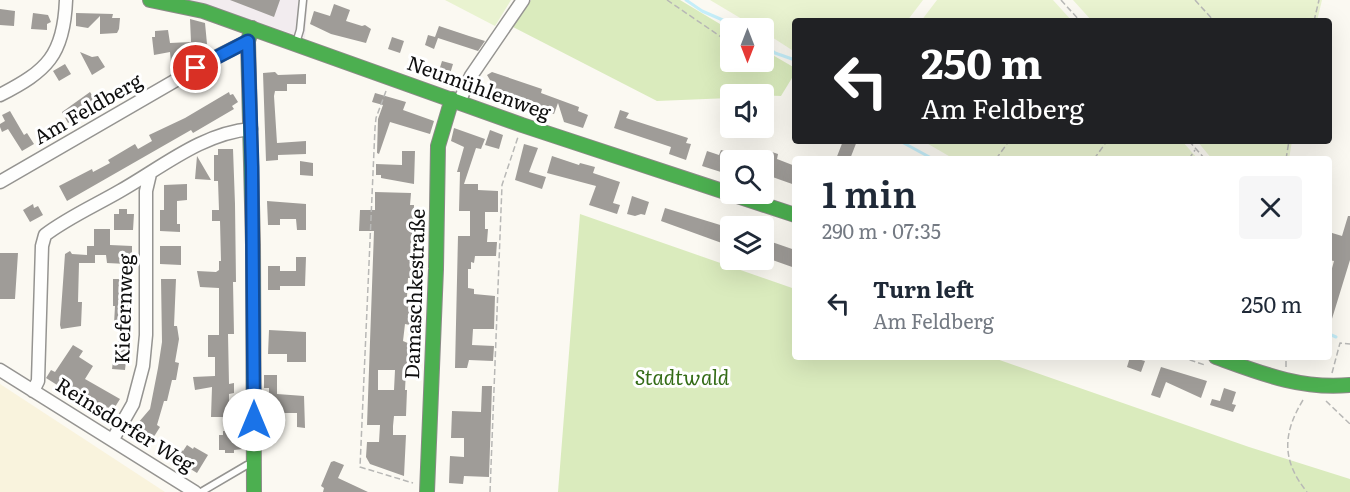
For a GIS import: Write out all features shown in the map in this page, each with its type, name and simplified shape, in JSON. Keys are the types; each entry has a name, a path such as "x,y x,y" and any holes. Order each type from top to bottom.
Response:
{"street":[{"path":"0,95 33,77 49,63 61,38 66,0"},
{"name":"Neumühlenweg","path":"150,0 189,7 250,35 295,43 522,125 792,214"},
{"path":"455,100 523,0"},
{"path":"250,35 254,492"},
{"name":"Am Feldberg","path":"0,183 250,35"},
{"name":"Damaschkestraße","path":"427,489 436,269 438,146 455,100"},
{"path":"150,174 179,154 229,132 251,129"},
{"name":"Reinsdorfer Weg","path":"33,391 38,381 42,246 45,235 150,174"},
{"name":"Kiefernweg","path":"113,439 134,404 141,379 146,335 146,190 150,174"},
{"path":"1224,360 1298,384 1318,388 1350,385"},
{"name":"Reinsdorfer Weg","path":"0,369 195,492"}],"lane":[{"path":"295,43 300,30 303,0"},
{"path":"201,492 247,465 254,464"}],"path":[{"path":"667,0 720,36"},
{"path":"1061,0 1077,18"},
{"path":"1195,0 1211,18"},
{"path":"1315,18 1318,0"},
{"path":"391,77 376,118 375,128 360,467 427,489"},
{"path":"490,492 502,184 522,125"},
{"path":"1192,144 1203,156"},
{"path":"1191,156 1196,148"},
{"path":"1329,376 1333,372 1340,343 1350,344"},
{"path":"1298,384 1304,400 1295,412 1286,440 1294,477 1307,492"}],"shaded area":[{"path":"191,0 308,0 305,38"},
{"path":"0,384 165,492 0,492"}],"green space":[{"path":"445,0 511,0 495,26"},
{"path":"531,0 680,0 720,24 720,72 774,72 774,56 792,66 792,78 781,96 774,96 774,84 720,84 720,98 657,101 513,27"},
{"path":"710,0 923,0 909,18 792,18 792,50 774,38 774,18 740,18"},
{"path":"937,0 1053,0 1069,18 923,18"},
{"path":"1073,0 1322,0 1318,18 1089,18"},
{"path":"928,144 1185,144 1195,156 949,156"},
{"path":"1200,144 1292,144 1290,156 1210,156"},
{"name":"Stadtwald","path":"580,214 720,263 720,270 741,270 792,288 792,360 1000,360 1249,447 1350,479 1350,492 558,492"}],"building":[{"path":"230,0 280,0 274,17"},
{"path":"334,4 350,10 346,21 365,25 371,29 366,43 331,34 310,24 314,11 330,16"},
{"path":"0,9 15,11 14,26 0,25"},
{"path":"33,13 48,15 51,22 47,24 47,30 31,29"},
{"path":"76,13 113,14 112,18 120,18 119,29 117,33 100,34 100,16 88,28 76,26"},
{"path":"190,19 205,23 207,44 201,45 202,56 171,63 170,52 154,55 152,37 155,37 155,31 168,30 170,43 191,42"},
{"path":"439,26 485,41 478,51 438,38 434,49 425,45 428,35 435,37"},
{"path":"392,37 404,41 400,53 388,49"},
{"path":"80,52 92,57 98,56 105,67 92,75"},
{"path":"442,61 453,64 449,77 438,74"},
{"path":"65,64 71,74 59,81 53,71"},
{"path":"275,72 278,75 306,74 306,84 287,84 287,91 275,91 274,96 277,143 306,141 306,154 278,155 278,160 266,161 263,73"},
{"path":"492,72 542,89 541,93 579,107 578,111 588,115 583,128 564,122 558,103 554,114 487,90 490,80 487,75"},
{"path":"90,92 98,105 68,123 62,112"},
{"path":"229,92 238,102 232,106 234,109 193,133 191,130 67,201 59,186 92,169 93,172 110,163 108,160 135,144 138,149 152,141 149,135 185,118"},
{"path":"375,93 406,102 403,110 434,121 430,134 390,122 379,154 377,153 378,119 383,105 372,102"},
{"path":"620,110 629,113 626,118 688,138 686,143 691,144 686,160 669,154 671,147 614,128"},
{"path":"10,111 24,135 27,133 34,144 22,151 8,129 2,132 0,127 0,124 5,121 2,115"},
{"path":"454,128 485,139 481,149 476,148 464,184 478,184 478,190 498,191 498,212 485,212 485,229 488,229 487,242 497,242 496,256 475,256 474,263 471,262 471,269 468,269 468,288 474,289 474,294 495,296 494,329 473,329 472,345 494,346 493,361 469,360 467,368 455,368 458,236 470,236 470,211 459,211 460,172 457,172 464,147 451,141"},
{"path":"490,130 503,135 499,149 485,145"},
{"path":"524,144 538,148 529,172 546,177 542,189 515,180"},
{"path":"842,144 856,144 851,156 837,156"},
{"path":"218,149 233,149 236,282 233,282 234,334 228,334 229,384 234,383 234,393 229,394 229,417 211,417 212,387 195,390 193,377 215,376 215,357 208,357 208,335 219,335 219,288 200,287 197,271 216,272 219,270 219,261 221,261 220,221 212,221 212,210 219,210 218,181 214,181 214,155 218,155"},
{"path":"402,151 415,151 414,184 376,175 376,164 402,165"},
{"path":"707,151 719,155 720,152 720,172 702,166"},
{"path":"774,153 778,154 777,159 792,165 792,184 774,178"},
{"path":"197,156 211,180 195,179"},
{"path":"552,156 579,165 580,163 595,167 593,173 620,182 613,203 620,205 617,214 589,205 596,186 547,173"},
{"path":"300,161 313,163 313,176 300,175"},
{"path":"187,184 187,200 177,201 177,224 180,224 180,232 160,231 160,210 164,210 164,185"},
{"path":"375,192 411,193 410,205 414,205 412,278 408,278 407,297 411,297 410,325 405,324 403,341 410,344 409,370 406,370 406,416 394,416 393,426 393,435 406,435 404,476 370,464 366,457 367,442 379,442 380,425 367,425 374,231 359,231 360,210 375,210","holes":["378,370 395,370 394,390 378,390"]},
{"path":"632,196 649,202 645,215 627,214"},
{"path":"267,201 306,204 306,230 297,230 296,219 280,219 280,225 268,225"},
{"path":"33,204 34,208 38,206 43,215 30,222 23,210"},
{"path":"665,208 720,225 720,242 661,221"},
{"path":"119,209 127,209 127,214 134,214 133,230 114,230 114,214 119,214"},
{"path":"1348,216 1350,216 1350,260 1332,319 1334,261 1332,261 1332,233 1342,236"},
{"path":"94,229 110,229 110,245 132,246 132,260 128,260 127,264 107,263 106,255 95,255 95,263 79,263 78,302 82,302 81,326 61,329 65,254 70,251 72,254 87,255 87,246 94,246"},
{"path":"774,243 792,249 792,267 774,261"},
{"path":"160,246 181,246 181,265 160,264"},
{"path":"0,253 18,253 15,299 0,299"},
{"path":"296,257 306,257 305,286 280,286 280,290 268,290 268,266 280,266 280,271 296,271"},
{"path":"113,279 131,279 130,344 128,343 125,370 112,369 115,346 118,347 118,325 114,324"},
{"path":"161,279 176,279 174,326 177,326 179,339 175,362 179,363 176,380 172,380 167,401 164,401 157,425 160,427 150,443 134,434 138,423 150,409 158,368 162,342"},
{"path":"269,330 306,332 306,362 287,362 287,354 268,354"},
{"path":"73,345 83,351 79,357 93,366 85,379 120,399 110,415 102,410 100,412 46,378 51,370 55,372"},
{"path":"1129,360 1145,361 1141,372 1127,367"},
{"path":"1161,367 1207,381 1201,398 1166,382 1160,398 1151,395"},
{"path":"264,375 277,375 277,394 304,396 305,428 297,427 297,413 281,413 281,419 269,418 269,388 264,388"},
{"path":"482,386 492,386 489,477 464,476 463,484 449,483 450,456 464,457 464,438 451,438 452,411 481,412"},
{"path":"1224,388 1236,392 1232,404 1236,405 1233,412 1210,405 1212,399 1220,401"},
{"path":"223,431 237,431 237,435 243,436 243,449 234,450 234,453 219,450 219,435 223,435"},
{"path":"175,445 183,451 187,445 193,449 194,447 208,455 197,473 171,457 173,455 169,453"},
{"path":"331,462 344,465 338,478 368,492 323,492 324,488 321,486"}],"waterway":[{"path":"686,0 702,11 720,19"},
{"path":"774,52 792,59"},
{"path":"906,144 928,156"},
{"path":"1332,335 1336,337"}],"traffic: fast":[{"path":"150,0 203,11 522,125 792,214"},
{"path":"252,28 248,41 253,245 254,492"},
{"path":"427,492 436,269 438,146 452,99"},
{"path":"1225,360 1298,383 1350,385"}],"route":[{"path":"196,68 248,41 252,167 254,420"}]}
